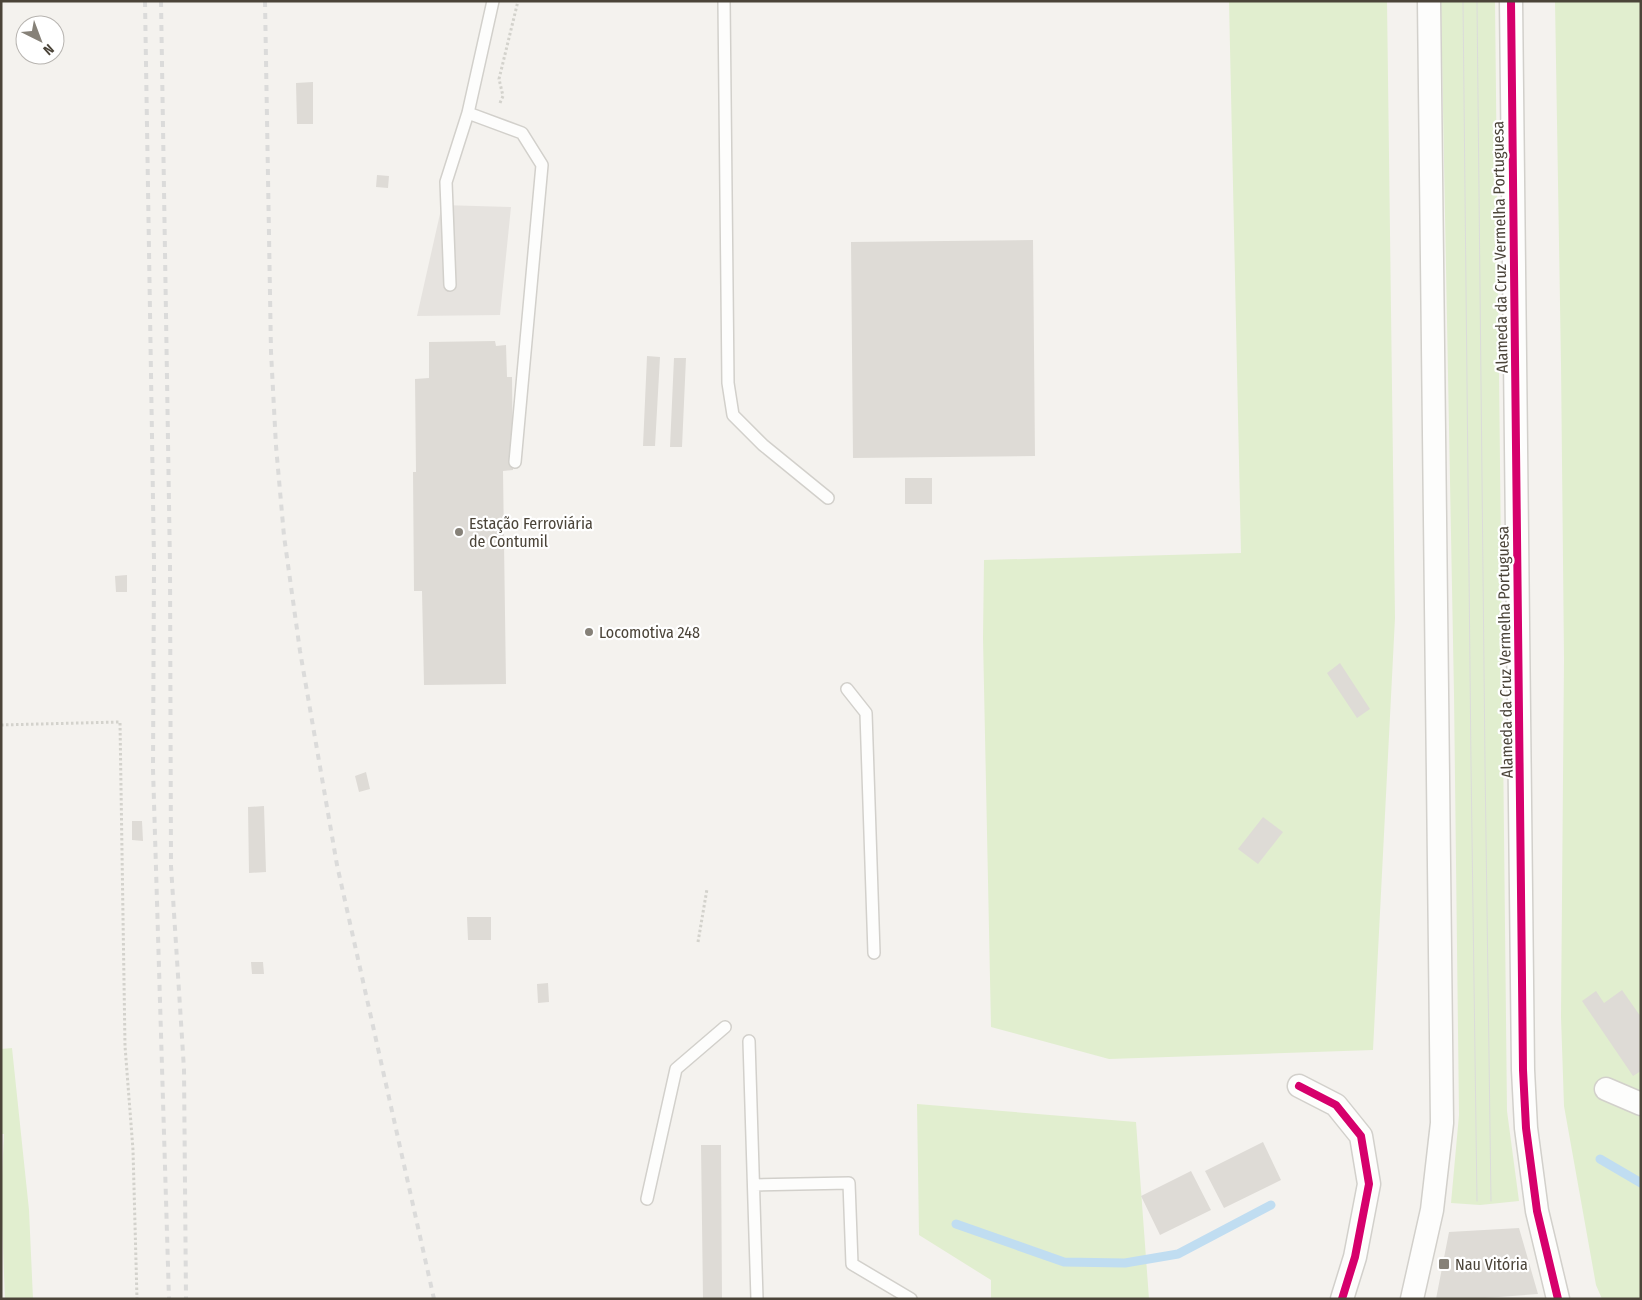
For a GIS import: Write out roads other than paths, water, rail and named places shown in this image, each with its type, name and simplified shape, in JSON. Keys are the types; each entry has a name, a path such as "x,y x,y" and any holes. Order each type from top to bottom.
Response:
{"street":[{"path":"1412,1299 1432,1210 1442,1123 1428,1"},
{"name":"Alameda da Cruz Vermelha Portuguesa","path":"1511,1 1523,1070 1526,1128 1537,1211 1558,1299"},
{"path":"1299,1086 1336,1104 1361,1136 1369,1184 1355,1257 1342,1299"},
{"path":"1606,1088 1641,1104"}],"lane":[{"path":"450,285 446,182 468,113 493,1"},
{"path":"724,1 728,383 733,415 764,445 828,498"},
{"path":"468,113 522,133 542,165 515,462"},
{"path":"847,689 866,713 874,953"},
{"path":"647,1199 676,1068 726,1027"},
{"path":"749,1041 755,1185 757,1299"},
{"path":"755,1185 849,1183 852,1264 911,1299"}],"waterway":[{"path":"1600,1159 1641,1183"},
{"path":"956,1224 1064,1262 1125,1263 1178,1254 1271,1205"}],"tram line":[{"path":"1463,1 1477,1201"},
{"path":"1477,1 1491,1201"}],"railway":[{"path":"145,1 154,561 153,769 169,1299"},
{"path":"161,1 170,566 171,866 184,1069 186,1299"},
{"path":"265,1 271,352 276,446 284,536 300,651 337,865 434,1299"}],"place":[{"name":"Estação Ferroviária de Contumil","path":"459,532"},
{"name":"Locomotiva 248","path":"589,632"},
{"name":"Nau Vitória","path":"1444,1264"}]}
